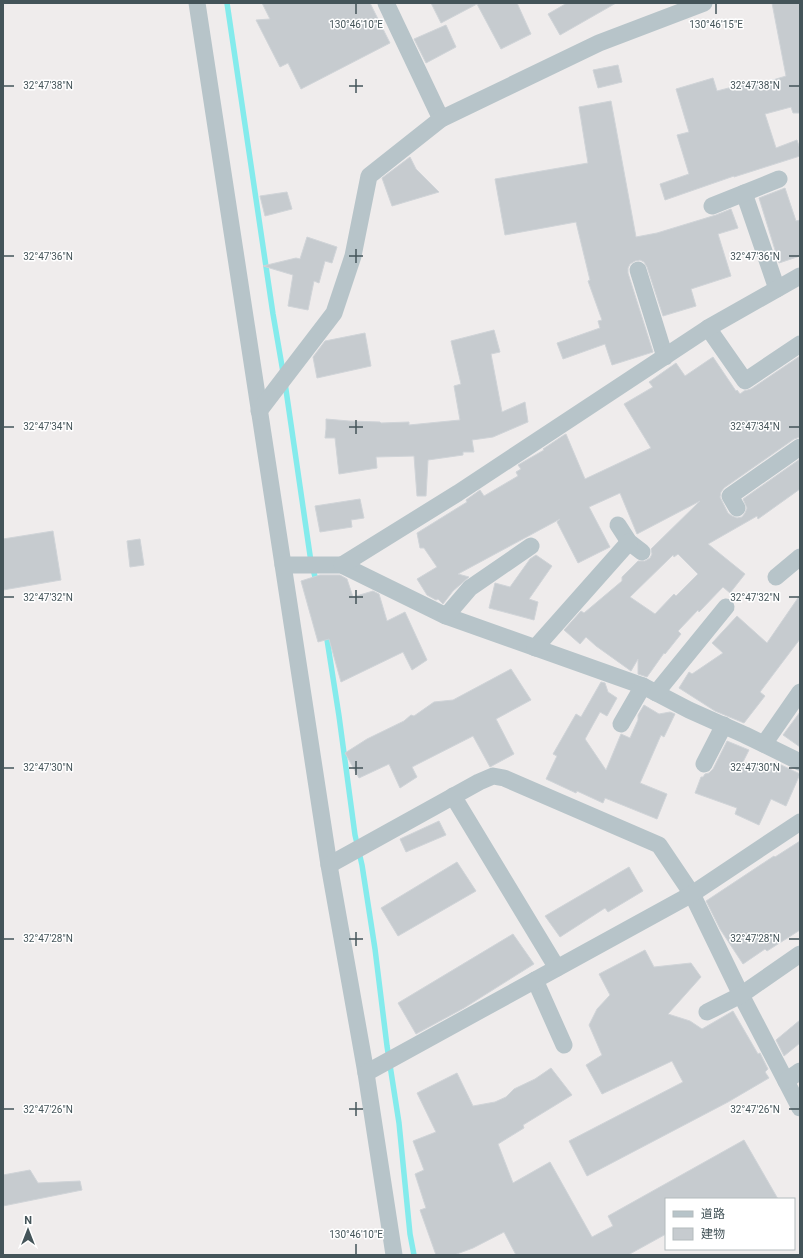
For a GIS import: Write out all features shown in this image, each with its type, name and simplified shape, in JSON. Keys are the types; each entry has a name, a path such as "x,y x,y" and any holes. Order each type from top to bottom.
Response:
{"street":[{"path":"197,3 329,865 366,1073 394,1255"},
{"path":"386,3 441,119"},
{"path":"259,411 334,313 353,256 369,176 441,119 599,43 704,3"},
{"path":"712,206 779,179"},
{"path":"744,193 776,289"},
{"path":"638,270 665,357"},
{"path":"342,565 458,493 708,328 800,276"},
{"path":"708,328 745,381 800,344"},
{"path":"737,508 730,496 800,447"},
{"path":"534,648 636,547 618,525"},
{"path":"446,616 470,588 531,546"},
{"path":"776,577 800,557"},
{"path":"283,565 342,565 446,616 650,690 800,762"},
{"path":"621,724 726,607"},
{"path":"764,744 800,692"},
{"path":"704,764 724,726"},
{"path":"329,865 453,796 493,776 504,778 659,845 692,894 741,995 800,1108"},
{"path":"453,796 557,968"},
{"path":"366,1073 692,894 800,822"},
{"path":"707,1012 741,995 800,954"},
{"path":"535,980 564,1045"},
{"path":"786,1081 800,1071"}],"building":[{"path":"262,3 370,3 390,43 301,89 288,63 280,67 256,20 270,19"},
{"path":"431,3 517,3 531,34 501,49 477,4 441,23"},
{"path":"567,3 616,3 560,35 548,14"},
{"path":"772,3 800,3 800,113 793,113 791,107 765,114 776,148 797,140 800,149 800,156 734,176 665,200 660,184 689,174 677,135 689,132 676,89 713,78 717,91 752,82 753,86 786,76"},
{"path":"446,25 456,47 426,63 414,39"},
{"path":"618,65 622,82 598,88 593,70"},
{"path":"611,101 636,237 657,233 731,209 738,228 718,234 731,276 691,289 696,306 663,316 644,262 640,260 630,264 628,273 653,352 612,365 605,344 563,359 557,343 600,328 598,321 602,320 588,281 590,280 576,222 505,235 495,179 588,163 579,107"},
{"path":"410,157 416,169 439,192 392,206 382,178"},
{"path":"785,188 796,221 800,220 800,256 779,263 759,198"},
{"path":"287,192 292,209 265,216 260,196"},
{"path":"307,237 337,247 332,263 325,261 319,283 314,281 308,310 288,306 293,275 263,266 296,258 300,259"},
{"path":"494,330 500,352 491,354 502,412 525,402 528,422 493,437 472,440 474,452 463,452 463,455 428,460 426,496 417,496 414,456 376,457 377,468 339,474 335,438 325,438 326,419 381,423 409,422 409,425 460,420 454,386 461,384 451,341"},
{"path":"365,333 371,366 317,378 313,357 325,341"},
{"path":"800,356 800,437 794,439 724,488 720,497 728,513 737,518 742,517 747,508 743,499 800,459 800,489 758,519 757,516 708,544 745,574 730,593 723,587 678,631 681,634 665,654 664,653 647,677 638,674 638,659 631,671 586,637 580,644 564,630 581,611 584,613 622,581 622,577 638,561 645,561 650,558 652,554 651,549 700,501 637,534 620,493 589,507 610,547 578,563 557,522 560,519 458,574 469,577 453,591 443,604 438,599 436,600 427,595 417,579 437,567 424,548 420,548 417,533 467,502 466,500 480,490 484,496 518,476 516,472 521,469 518,465 544,450 543,449 564,435 566,434 585,479 651,448 624,404 653,387 649,382 676,363 685,376 713,357 736,391 737,390 740,394 751,389","holes":["678,554 698,574 676,596 674,594 655,614 630,597 673,555 674,557"]},
{"path":"360,499 364,518 351,520 352,527 320,532 315,506"},
{"path":"53,531 61,580 3,590 3,539"},
{"path":"140,539 144,565 130,567 127,541"},
{"path":"536,555 552,566 529,599 538,602 534,620 489,608 495,583 510,587 530,559"},
{"path":"320,575 340,575 347,579 353,597 373,591 379,594 387,621 405,612 427,660 412,670 403,652 341,682 329,639 318,642 301,581"},
{"path":"800,595 800,639 760,692 765,696 744,723 715,711 679,688 689,672 692,674 723,653 712,643 737,616 767,643"},
{"path":"511,669 531,700 496,719 514,754 490,767 473,736 412,767 417,777 400,788 389,764 359,778 345,753 367,739 404,721 411,715 414,716 434,702 453,700"},
{"path":"601,682 605,683 608,692 617,698 607,716 600,712 585,739 606,770 621,734 630,738 638,720 638,715 644,705 659,714 670,712 675,714 664,737 661,735 640,783 667,794 657,819 605,798 603,803 577,791 576,793 546,779 557,756 553,754 576,714 581,717"},
{"path":"800,712 800,747 783,735"},
{"path":"727,741 749,750 743,762 770,772 775,762 800,774 786,806 771,799 759,825 735,814 737,808 695,793 701,777 713,769"},
{"path":"439,821 446,835 406,852 400,839"},
{"path":"800,841 800,930 767,951 765,949 743,964 720,929 706,901 774,856 775,857"},
{"path":"457,862 476,891 398,936 381,908"},
{"path":"629,867 643,891 608,912 605,908 560,937 545,916"},
{"path":"513,934 534,964 464,1008 416,1034 398,1003"},
{"path":"645,950 654,967 691,963 701,977 668,1014 690,1021 702,1029 733,1011 758,1054 760,1053 768,1069 765,1072 769,1078 728,1102 587,1176 569,1141 683,1082 672,1061 602,1094 586,1065 602,1055 589,1025 597,1009 610,995 599,974"},
{"path":"800,1020 800,1043 784,1056 776,1040"},
{"path":"551,1068 572,1095 523,1125 524,1128 498,1144 513,1183 550,1162 592,1237 613,1226 608,1216 744,1140 777,1198 665,1198 665,1235 628,1255 516,1255 504,1232 473,1248 454,1255 436,1255 420,1210 426,1208 415,1174 424,1170 413,1141 436,1132 417,1093 457,1073 473,1106 495,1102 506,1097 514,1089 535,1079"},
{"path":"30,1170 38,1183 80,1181 82,1190 3,1206 3,1175"}],"waterway":[{"path":"227,3 283,372"},
{"path":"285,383 311,562 317,584"},
{"path":"326,633 355,835 362,865 375,949 387,1046 399,1123 410,1234 414,1255"}]}
